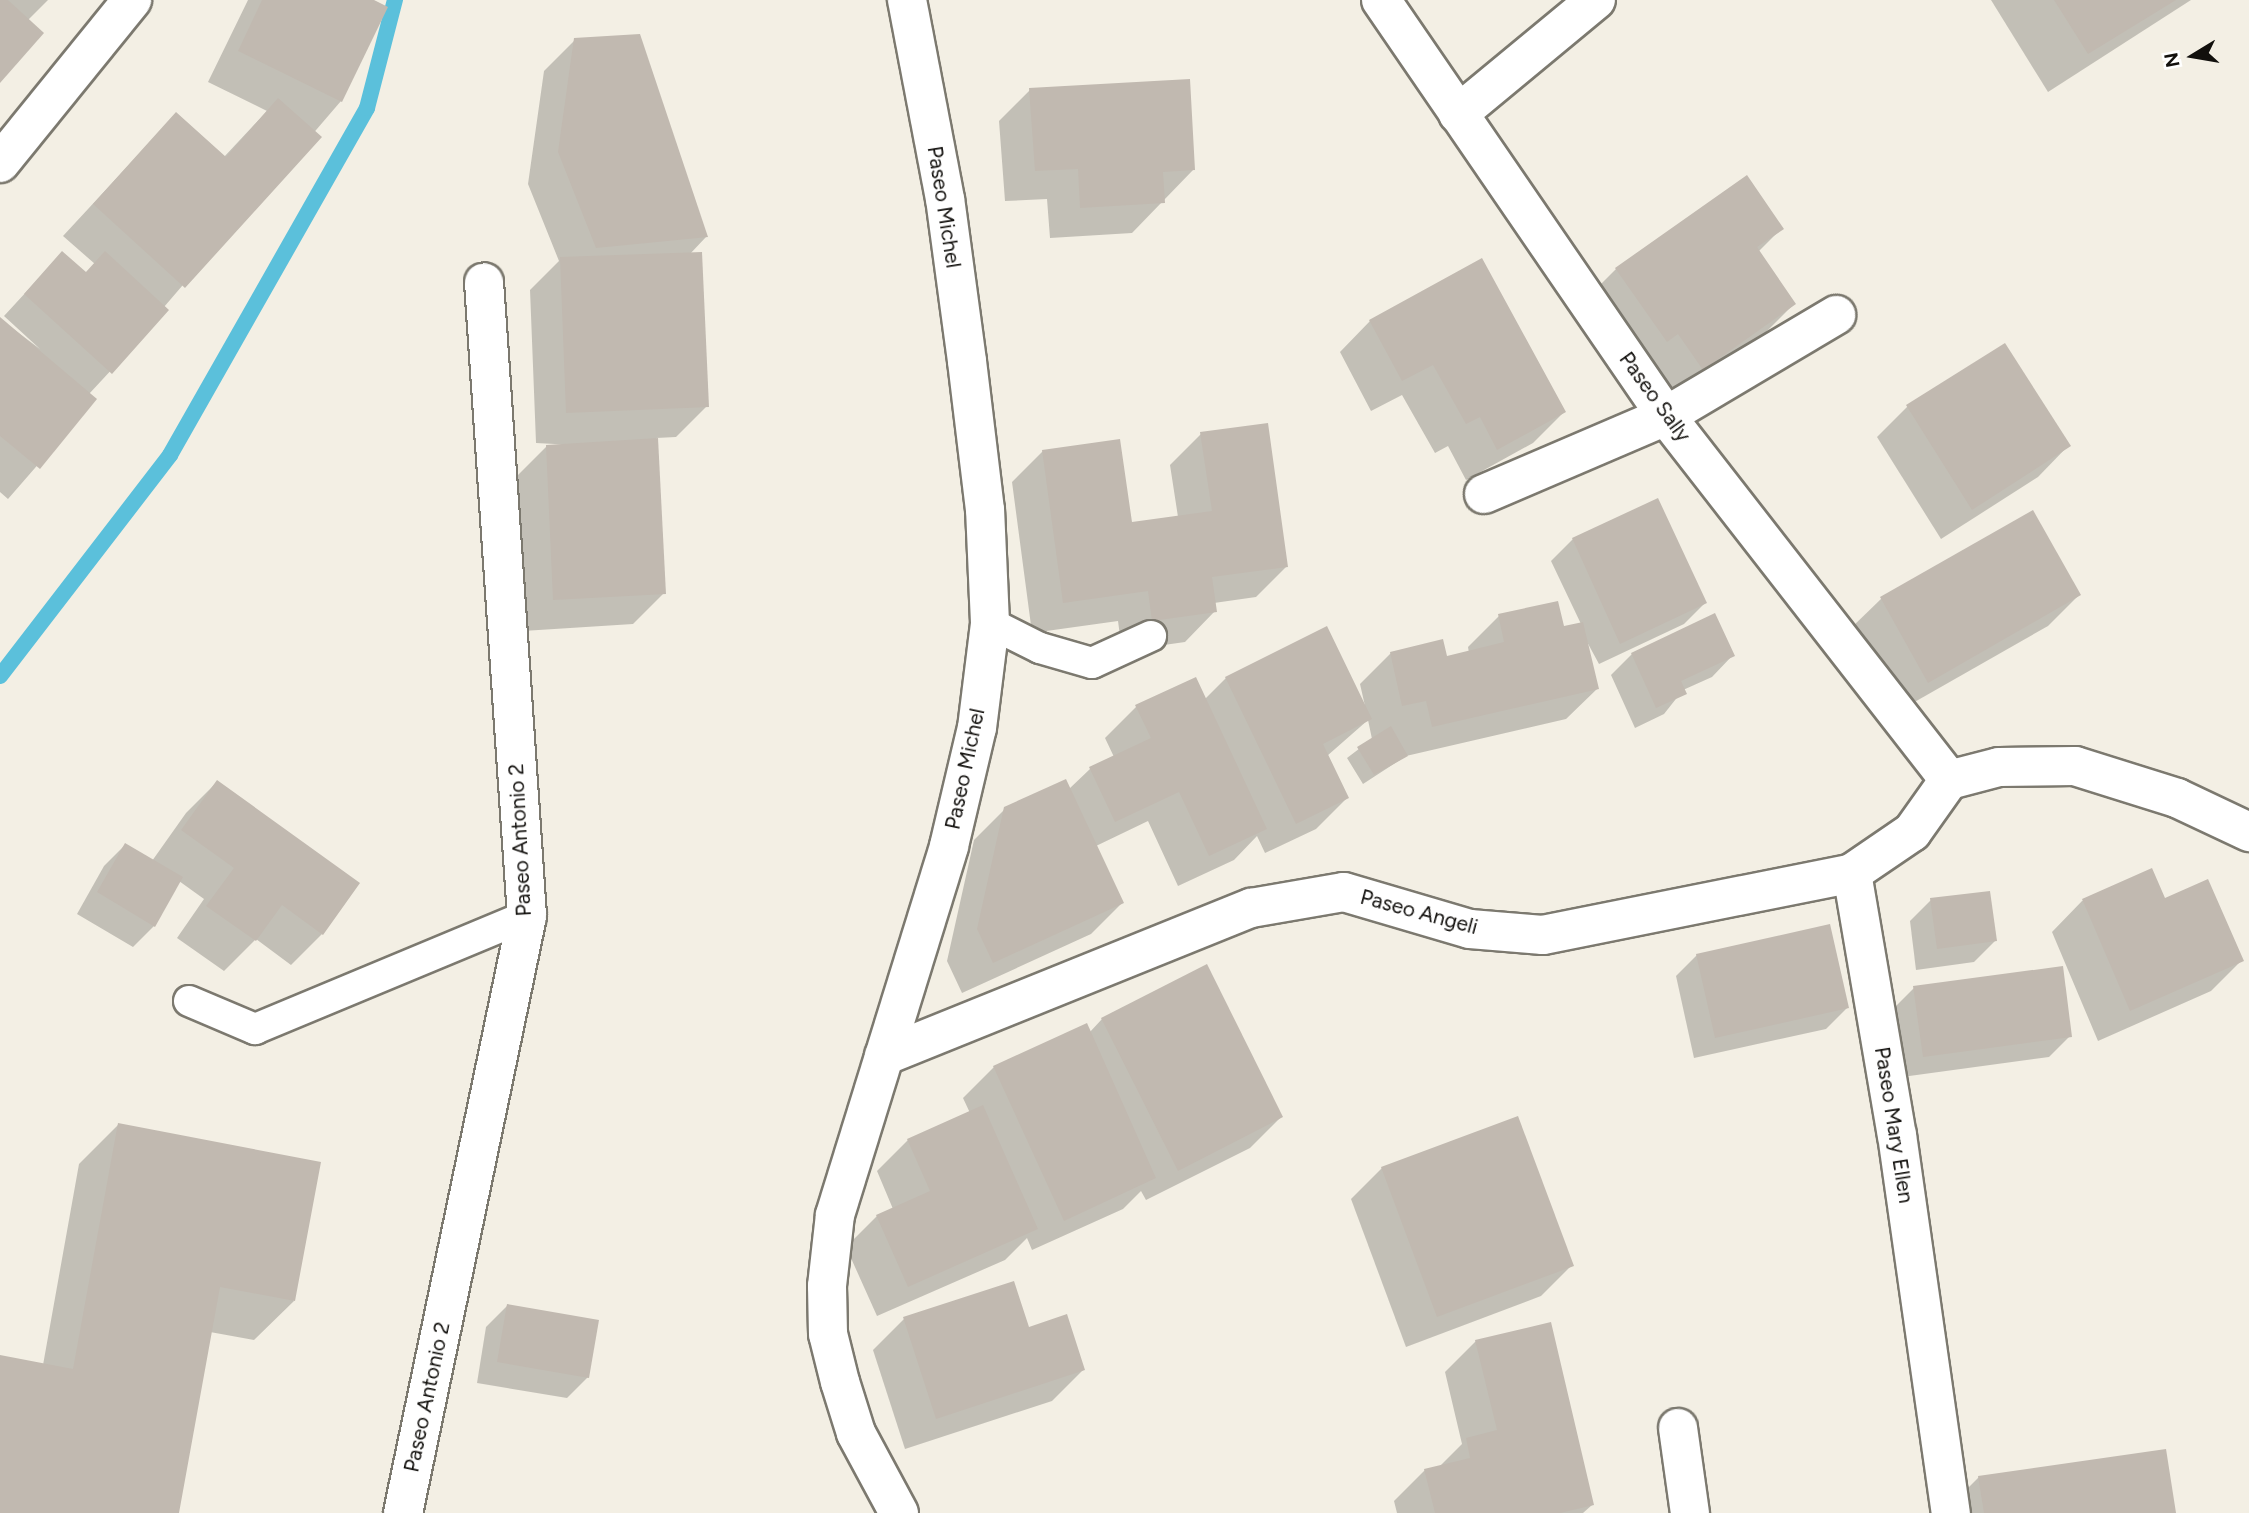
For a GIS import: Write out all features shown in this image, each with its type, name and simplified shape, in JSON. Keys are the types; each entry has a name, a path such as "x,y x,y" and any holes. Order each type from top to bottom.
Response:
{"street":[{"path":"0,163 132,0"},
{"name":"Paseo Michel","path":"899,1513 856,1433 839,1382 828,1334 827,1298 835,1215 948,846 977,728 990,623 985,509 966,347 945,199 907,0"},
{"name":"Paseo Sally","path":"1381,0 1666,416 1949,780"},
{"path":"1458,114 1596,0"},
{"name":"Paseo Antonio 2","path":"403,1513 527,916 484,282"},
{"path":"1484,494 1666,416 1836,315"},
{"path":"1852,873 1912,832 1949,780 1999,767 2075,766 2177,798 2249,832"},
{"name":"Paseo Angeli","path":"884,1056 1251,908 1344,892 1470,929 1544,935 1852,873"},
{"name":"Paseo Mary Ellen","path":"1852,873 1896,1135 1951,1513"},
{"path":"1678,1428 1690,1513"}],"lane":[{"path":"990,623 1040,648 1092,663 1151,636"},
{"path":"189,1001 255,1029 527,916"}],"building":[{"path":"0,0 8,0 44,33 0,83"},
{"path":"262,0 374,0 388,7 342,102 238,51"},
{"path":"2054,0 2176,0 2088,54"},
{"path":"640,34 708,237 596,248 558,152 574,38"},
{"path":"1190,79 1195,170 1163,172 1165,203 1080,208 1078,169 1035,171 1029,88"},
{"path":"278,98 322,137 185,288 93,204 176,112 226,157"},
{"path":"1747,175 1784,229 1757,247 1796,304 1703,370 1678,334 1667,342 1615,268"},
{"path":"62,251 86,272 105,251 169,310 112,374 24,294"},
{"path":"702,252 709,407 566,413 560,257"},
{"path":"1482,258 1566,412 1497,450 1480,417 1466,424 1433,365 1402,381 1369,320"},
{"path":"0,317 97,399 40,469 0,436"},
{"path":"2005,343 2071,446 1972,510 1906,405"},
{"path":"1268,423 1288,567 1212,577 1217,612 1152,621 1148,591 1063,603 1042,450 1120,439 1132,522 1212,511 1200,432"},
{"path":"658,438 666,594 553,600 546,445"},
{"path":"1658,498 1707,603 1620,644 1572,538"},
{"path":"2033,510 2081,595 1928,683 1880,597"},
{"path":"1558,601 1564,626 1583,622 1599,689 1432,727 1426,701 1402,706 1390,652 1443,639 1447,656 1504,642 1498,614"},
{"path":"1715,613 1735,656 1681,681 1687,694 1656,708 1631,653"},
{"path":"1327,626 1372,719 1323,744 1349,798 1296,824 1225,677"},
{"path":"1196,677 1267,829 1209,856 1179,792 1115,822 1089,767 1151,738 1135,705"},
{"path":"1391,726 1408,756 1374,775 1357,747"},
{"path":"1066,779 1124,903 993,963 977,929 1004,807"},
{"path":"217,780 360,883 323,935 282,905 256,941 206,906 234,868 181,830"},
{"path":"125,843 183,877 155,927 97,892"},
{"path":"2152,868 2165,898 2208,879 2244,961 2130,1011 2082,899"},
{"path":"1990,891 1997,941 1937,949 1930,898"},
{"path":"1830,924 1849,1008 1715,1038 1696,954"},
{"path":"1207,964 1283,1117 1178,1171 1101,1018"},
{"path":"2063,966 2072,1037 1923,1057 1913,986"},
{"path":"1087,1023 1156,1178 1064,1221 993,1066"},
{"path":"983,1105 1038,1229 908,1287 876,1215 930,1191 907,1139"},
{"path":"1518,1116 1574,1266 1437,1317 1381,1167"},
{"path":"118,1123 321,1162 295,1301 220,1287 179,1513 0,1513 0,1355 73,1369"},
{"path":"1014,1281 1029,1327 1067,1314 1085,1370 936,1419 903,1317"},
{"path":"507,1304 599,1320 589,1378 497,1362"},
{"path":"1551,1322 1594,1505 1560,1513 1435,1513 1424,1469 1470,1458 1466,1438 1497,1430 1475,1340"},
{"path":"2166,1449 2176,1513 1984,1513 1978,1476"}],"waterway":[{"path":"0,676 170,455 367,108 395,0"}]}
